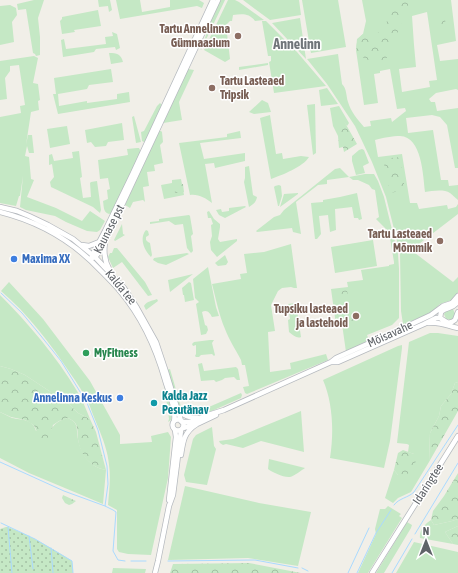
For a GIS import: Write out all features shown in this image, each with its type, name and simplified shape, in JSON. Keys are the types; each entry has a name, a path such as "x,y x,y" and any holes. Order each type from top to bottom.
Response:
{"street":[{"name":"Kaunase pst","path":"92,257 133,173 213,0"},
{"name":"Kaunase pst","path":"92,257 101,250 218,0"},
{"name":"Kalda tee","path":"0,207 17,211 48,225 80,245 124,288 137,308 156,342 166,372 180,426 173,495 169,506"},
{"name":"Kalda tee","path":"0,212 28,220 63,238 92,257 120,290 143,325 157,356 174,413 174,421 172,426 180,426"},
{"path":"109,233 111,218 116,217"},
{"path":"106,239 104,251 105,259 111,274"},
{"path":"80,245 89,246 99,242"},
{"name":"Mõisavahe","path":"180,426 197,424 224,410 331,362 336,358 401,330 431,315 443,306 452,303 458,296"},
{"name":"Mõisavahe","path":"440,318 441,312 444,309 454,306 458,301"},
{"path":"449,304 454,306"},
{"name":"Mõisavahe","path":"331,362 338,362 436,318 440,318 448,323 452,322 457,316 457,311 454,306"},
{"path":"440,318 444,324"},
{"path":"424,324 436,322 446,326 458,328"},
{"path":"176,408 187,417 199,418"},
{"name":"Mõisavahe","path":"180,426 224,410"},
{"path":"174,421 178,420 180,426"},
{"path":"177,464 180,460 185,435 197,424"},
{"name":"Kalda tee","path":"154,573 169,506 176,436 180,426"},
{"name":"Idaringtee","path":"372,573 458,436"}],"green space":[{"path":"34,0 44,0 38,18 40,55 36,56 33,53 26,9 18,10 17,4"},
{"path":"98,0 110,0 112,10 109,12 108,6 99,7"},
{"path":"116,0 140,0 142,12 170,7 170,0 199,0 204,3 202,8 197,6 120,19"},
{"path":"220,0 225,0 201,50 200,47 202,47 208,29 206,29"},
{"path":"228,0 235,0 239,2 264,20 255,21 248,15 242,14 233,15 232,21 226,25 230,59 225,62 204,50"},
{"path":"243,0 299,0 301,15 270,20"},
{"path":"302,0 338,0 346,47 311,53"},
{"path":"362,0 451,0 456,41 437,45 440,61 458,59 458,90 456,89 436,93 429,99 431,102 435,102 437,111 458,108 458,168 455,168 447,125 440,117 432,115 406,118 408,133 433,130 441,180 448,180 449,186 458,185 458,200 450,193 445,191 425,192 420,158 413,143 407,138 397,136 375,140 378,157 402,154 410,203 417,203 419,209 447,205 448,209 456,207 458,204 458,214 411,250 453,282 458,277 458,293 452,300 440,304 430,314 403,324 401,311 400,253 386,197 355,126 327,84 307,59 338,54 342,84 346,90 349,106 359,122 364,127 371,126 370,121 391,118 392,122 406,111 405,108 397,109 390,69 374,74 378,103 364,105 356,50 357,39 363,34 366,21","holes":["427,12 437,80 429,81 430,87 402,92 399,69 416,67 412,16"]},
{"path":"395,0 409,0 408,6 385,61 375,64 357,54 357,43 363,34 368,33 375,36 385,25"},
{"path":"10,5 16,8 17,15 12,22 14,42 0,45 0,6"},
{"path":"98,10 101,26 74,30 75,32 62,34 60,21 62,17"},
{"path":"300,18 306,59 272,23"},
{"path":"445,18 446,29 443,30 434,23 434,19"},
{"path":"262,21 266,21 297,52 326,86 274,93 269,62 271,61 271,56 268,56"},
{"path":"112,32 117,34 120,48 116,50 115,47 96,49 94,52 63,57 61,40 64,39 66,49 106,44 105,37 113,36"},
{"path":"109,53 118,54 123,62 111,64"},
{"path":"34,56 38,58 33,83 38,84 40,100 38,101 39,110 31,112 26,145 28,135 32,135 34,153 29,153 27,146 25,156 29,157 31,179 34,180 27,197 56,208 82,221 90,211 105,221 100,230 97,232 87,231 55,216 26,210 20,207 23,176 20,196 16,206 0,203 0,117 21,113 20,106 25,105 19,65 10,66 10,71 5,78 7,99 0,100 0,61"},
{"path":"268,63 268,65 239,70 239,67"},
{"path":"111,69 113,82 89,85 87,89 58,94 59,106 87,101 87,103 117,99 117,94 129,92 130,102 58,114 53,94 56,94 54,78"},
{"path":"188,69 194,70 179,102 182,120 163,123"},
{"path":"327,88 338,104 321,106 319,90"},
{"path":"262,100 268,103 271,112 254,114 249,112"},
{"path":"160,103 162,105 144,142 142,141 141,132 144,131"},
{"path":"315,104 316,153 313,155 307,105"},
{"path":"339,106 349,123 347,126 344,122 337,128 334,128 330,108"},
{"path":"270,115 276,154 282,153 283,159 301,156 309,157 297,167 271,179 260,118"},
{"path":"134,116 141,142 136,143 132,117"},
{"path":"344,121 357,144 344,152 343,147 339,148 338,136 334,128"},
{"path":"122,123 124,140 108,142 106,146 95,147 91,142 87,143 85,130"},
{"path":"67,126 70,144 50,148 47,129"},
{"path":"159,131 162,132 163,142 160,145 163,163 154,165 155,171 147,172 149,186 143,187 145,202 143,200 133,202 130,208 125,205"},
{"path":"240,131 241,138 200,143 204,159 245,153 245,161 215,168 214,163 205,164 212,203 199,196 190,195 179,143 227,137 227,134"},
{"path":"139,148 141,152 111,214 108,214 104,210 103,201 108,199 107,190 110,189 108,178 100,179 98,160 128,155 127,149"},
{"path":"362,149 364,150 369,163 363,166 365,173 356,175 352,156"},
{"path":"79,151 82,177 80,178 83,198 91,197 90,183 97,181 101,210 100,213 93,207 51,187 50,182 54,177 52,164 49,165 49,155 52,154 54,161 73,158 72,152"},
{"path":"400,157 405,190 390,193 383,159"},
{"path":"249,166 253,195 257,197 254,203 249,207 244,182 245,167"},
{"path":"340,168 349,177 327,180 327,184 318,185 296,202 301,234 293,232 292,228 256,231 274,217 280,215 284,210 335,169"},
{"path":"374,174 384,197 398,254 399,318 392,325 367,335 369,340 346,352 342,324 336,325 331,289 348,287 347,282 363,280 361,270 394,264 389,232 376,219 379,217 375,190 369,185 358,180 353,180 349,177"},
{"path":"181,179 184,195 164,199 161,185 172,183 172,180"},
{"path":"183,184 184,192 175,193 174,185"},
{"path":"279,185 281,186 282,196 278,206 274,187"},
{"path":"357,193 362,219 359,220 358,218 354,218 352,207 335,209 336,230 330,232 328,215 319,216 321,234 317,239 315,239 311,203 323,202 323,200"},
{"path":"284,194 298,194 280,207"},
{"path":"246,207 225,218 219,215 216,210 221,209 222,212 229,211 229,208"},
{"path":"209,211 214,219 220,224 218,239 220,242 237,239 237,241 217,257 211,250 211,225 213,224 211,218 208,218 207,212"},
{"path":"189,215 193,234 191,236 193,251 191,253 187,248 183,224 175,225 169,221 150,224 150,222 159,221 159,219"},
{"path":"122,224 123,234 125,235 115,241 114,240"},
{"path":"146,230 148,231 149,235 146,237 146,240 150,243 151,257 143,244 143,237"},
{"path":"373,240 377,266 335,273 331,247"},
{"path":"291,244 297,288 282,288 278,291 271,305 275,331 268,332 270,372 291,369 290,363 326,354 328,360 247,394 245,393 243,387 249,386 245,365 242,365 223,324 212,284 241,279 240,274 247,273 244,254 264,252"},
{"path":"114,248 117,248 145,282 152,295 148,296 122,262 113,268 108,257"},
{"path":"187,253 189,254 166,265 153,260 154,258"},
{"path":"225,255 228,262 226,265 218,266 215,263"},
{"path":"208,267 219,316 212,317 207,311 202,312 205,325 207,326 208,330 206,334 201,335 196,304 199,302 195,298 193,279"},
{"path":"193,274 170,292 168,280"},
{"path":"9,282 43,319 90,381 120,435 120,444 152,442 151,436 168,432 171,437 168,478 151,555 128,554 119,552 117,549 117,510 108,505 110,475 108,455 89,404 78,384 46,340 20,309 1,291"},
{"path":"189,282 191,283 194,300 185,302 182,288"},
{"path":"347,290 354,325 346,326 341,291"},
{"path":"0,295 32,329 60,365 79,394 90,419 78,413 69,404 25,375 0,366"},
{"path":"157,299 158,301 146,310 144,306 145,304"},
{"path":"296,303 301,337 295,336 289,332 288,320 290,319 288,304"},
{"path":"453,309 455,314 454,317 451,320 446,319 444,314 446,311"},
{"path":"430,333 458,336 458,382 455,383 451,394 441,406 439,416 430,433 429,462 411,492 398,498 393,503 385,498 394,470 398,475 414,454 408,452 409,445 397,443 409,342"},
{"path":"214,340 212,343 215,355 201,355 196,357 196,345 193,346 192,344 194,342"},
{"path":"402,345 390,441 384,468 330,458 332,418 329,398 323,380"},
{"path":"202,363 204,371 236,367 238,369 240,380 237,380 234,377 225,378 216,382 214,380 201,381 198,364"},
{"path":"0,366 25,375 69,404 78,413 90,419 96,432 106,470 95,466 84,455 79,445 77,426 72,420 68,418 53,425 50,435 46,440 43,440 39,438 35,427 32,424 25,420 11,417 0,412"},
{"path":"170,369 181,407 190,412 199,411 203,415 188,416 178,408 167,370"},
{"path":"458,382 458,411 429,462 430,433 439,416 441,406 451,394 455,383"},
{"path":"164,383 172,414 171,420 168,422 169,419"},
{"path":"241,393 241,398 205,414 202,410"},
{"path":"301,411 304,452 261,441 243,448 226,444 223,445 219,441 233,439"},
{"path":"0,412 12,418 30,422 35,427 36,431 51,430 56,423 68,418 72,420 76,426 79,445 84,455 95,466 106,470 103,504 29,473 0,458"},
{"path":"212,427 214,446 216,449 207,485 186,482 184,475 193,439 196,435"},
{"path":"403,450 414,454 417,460 407,475 398,475 394,470 398,453"},
{"path":"269,459 305,468 290,477 285,477 268,469"},
{"path":"458,473 458,519 434,525 431,520 433,511"},
{"path":"185,486 259,503 311,512 298,566 248,558 168,560"},
{"path":"63,495 76,501 69,505 65,503 62,498"},
{"path":"388,506 401,514 399,516 402,518 368,573 358,573 376,534 375,529 380,509 385,509"},
{"path":"458,519 458,526 445,532 453,544 420,538 420,532 431,520 434,525"},
{"path":"407,522 412,525 411,528 384,573 376,573"},
{"path":"458,526 458,545 453,544 445,532"},
{"path":"6,527 33,538 72,561 73,573 0,573 0,529"},
{"path":"414,542 458,552 458,573 396,573"},
{"path":"249,563 301,573 170,573 173,564"},
{"path":"113,568 146,569 145,573 112,573"}],"waterway":[{"path":"1,293 22,313 61,361 87,403 98,430 107,466 108,484 105,506 116,512 113,551 118,560 125,561"},
{"path":"394,505 414,492 458,425"},
{"path":"0,462 64,491 105,506"},
{"path":"415,534 458,463"},
{"path":"357,573 376,533 391,510"},
{"path":"1,523 35,539 72,561 73,573"},
{"path":"8,527 12,573"},
{"path":"348,573 369,528"},
{"path":"29,536 33,569"},
{"path":"392,573 412,539"},
{"path":"51,548 53,573"},
{"path":"168,561 255,560 298,568"},
{"path":"131,561 146,561"},
{"path":"302,568 308,571"}],"place":[{"name":"Tartu Annelinna Gümnaasium","path":"238,36"},
{"name":"Tartu Lasteaed Tripsik","path":"212,88"},
{"name":"Tartu Lasteaed Mõmmik","path":"440,241"},
{"name":"Maxima XX","path":"14,259"},
{"name":"Tupsiku lasteaed ja lastehoid","path":"356,316"},
{"name":"MyFitness","path":"86,353"},
{"name":"Annelinna Keskus","path":"120,398"},
{"name":"Kalda Jazz Pesutänav","path":"154,403"}],"district":[{"name":"Annelinn","path":"297,44"}]}
